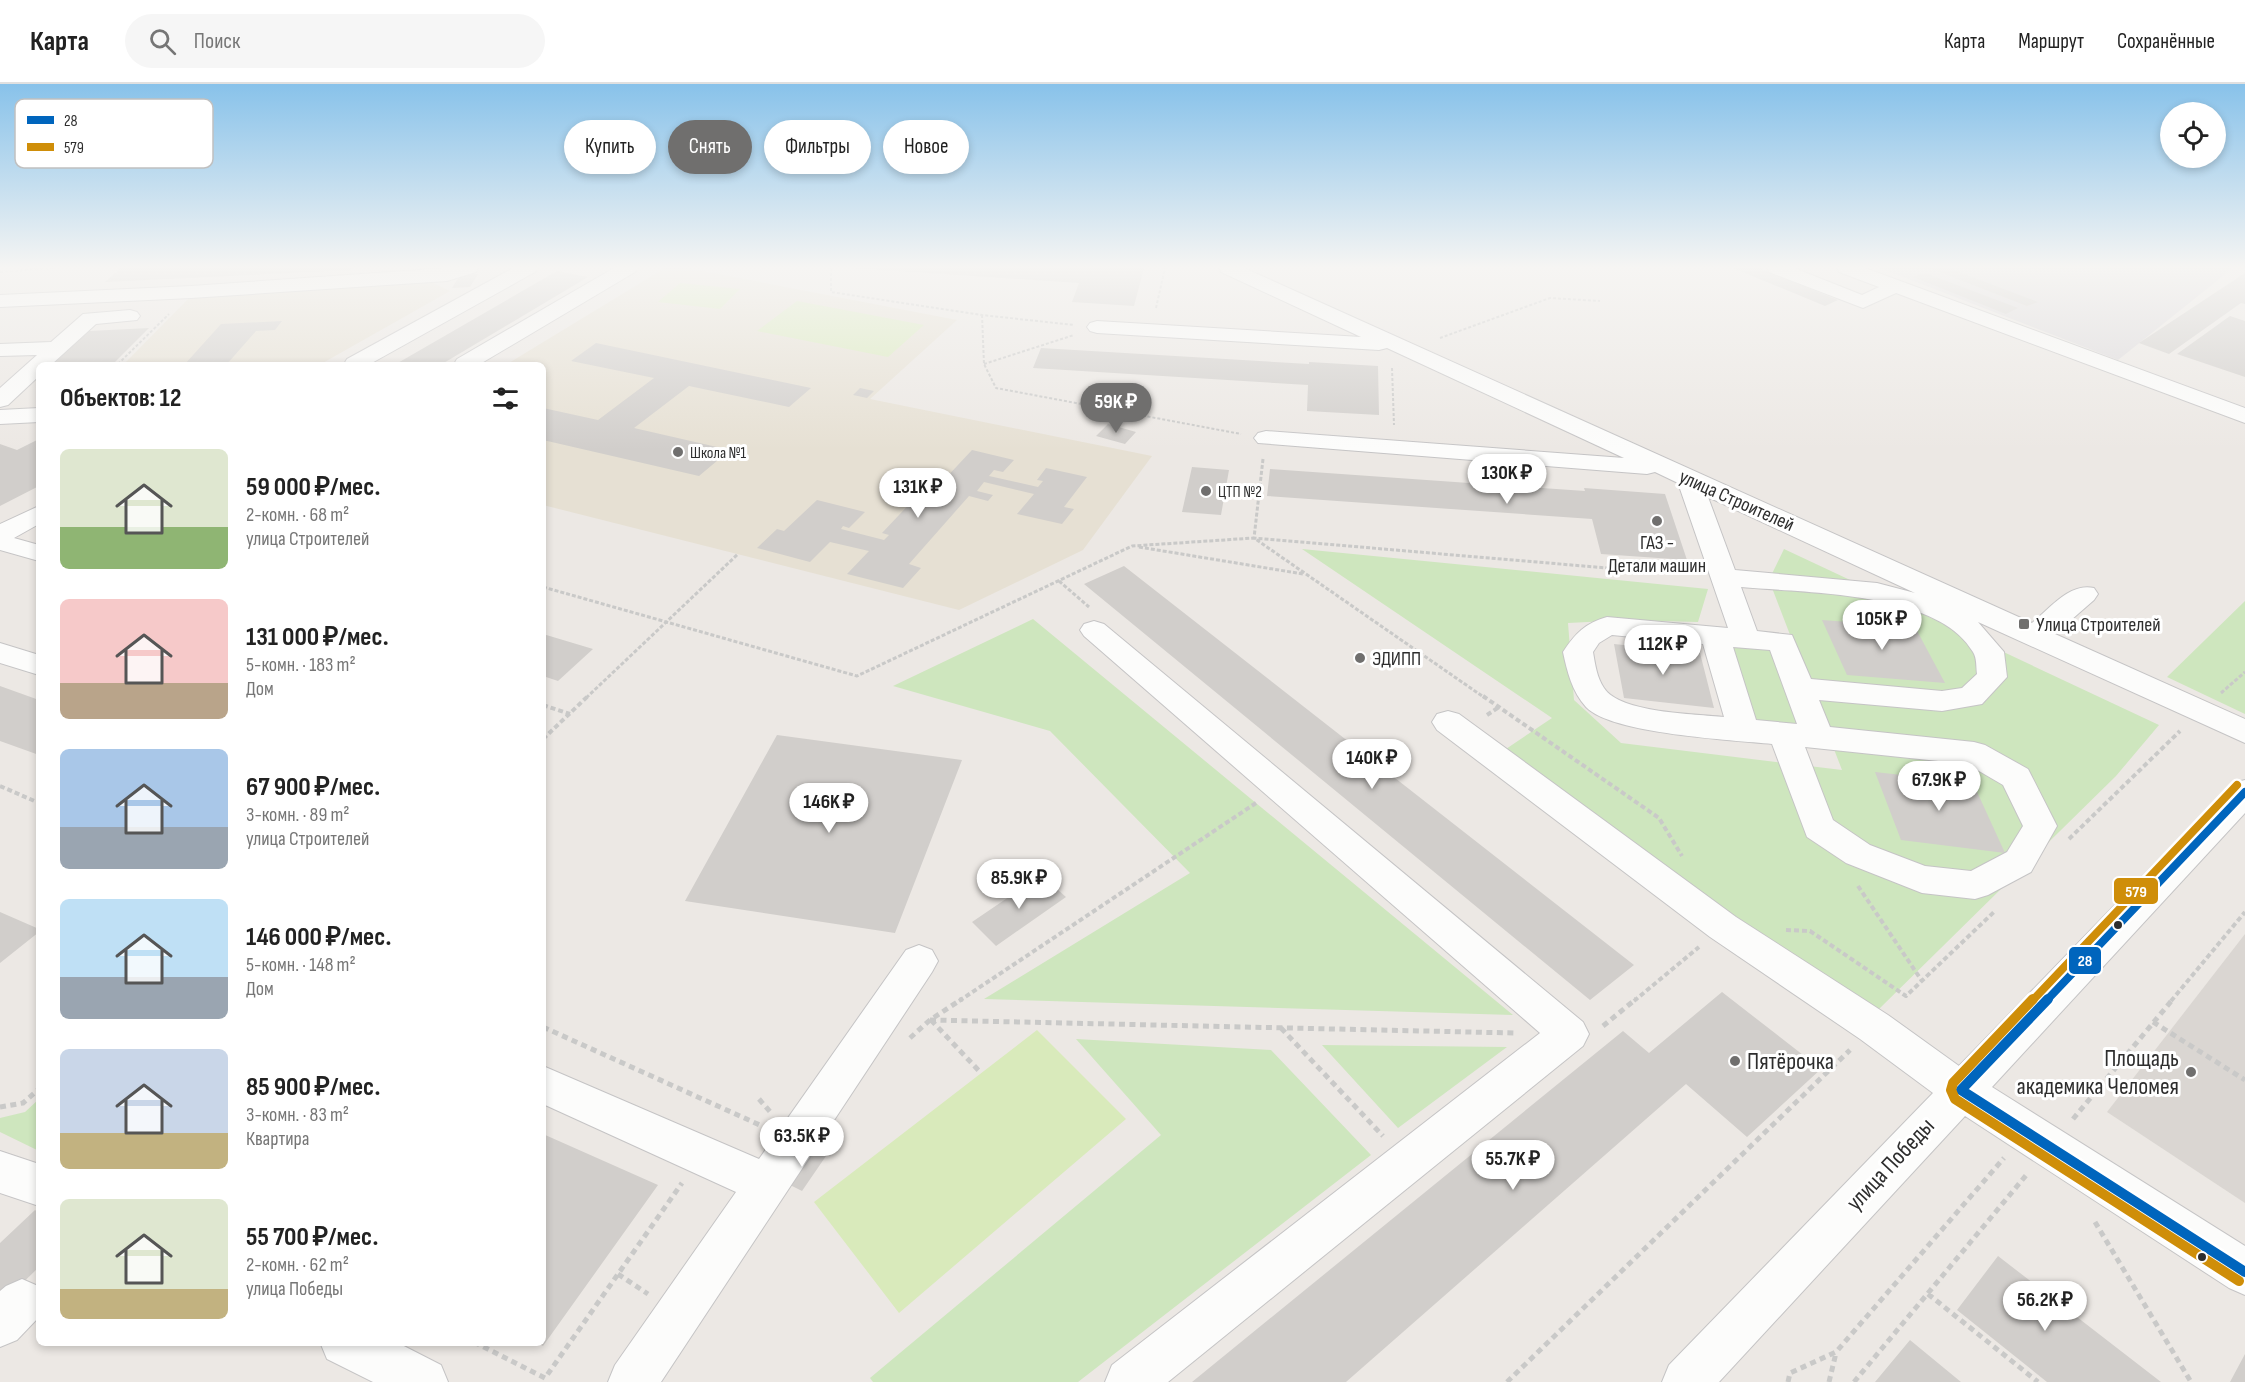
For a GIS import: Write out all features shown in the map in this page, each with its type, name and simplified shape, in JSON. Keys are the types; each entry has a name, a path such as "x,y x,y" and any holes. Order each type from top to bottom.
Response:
{"street":[{"path":"42,362 78,329"},
{"path":"359,362 419,329"},
{"path":"468,362 525,329"},
{"path":"1114,329 1395,354"},
{"name":"улица Строителей","path":"1346,329 1395,354 1679,474 2245,732"},
{"path":"2025,329 2245,416"},
{"path":"0,350 57,348"},
{"path":"0,400 36,367"},
{"path":"0,417 36,414"},
{"path":"1266,438 1679,474 1724,577 1746,639"},
{"path":"0,535 35,518"},
{"path":"0,542 36,553"},
{"path":"1724,577 1877,591 1936,607 1971,630 1989,652 1992,677 1971,697 1942,700 1799,688"},
{"path":"2035,636 2084,594"},
{"path":"1784,734 1819,828 1858,854 1922,879 1975,885 2019,862 2040,826 2016,777 1974,753 1818,737 1743,730 1636,716 1603,705 1584,681 1578,652 1589,636 1606,626 1782,642 1818,737"},
{"path":"1094,630 1569,1034 1129,1382"},
{"path":"1714,636 1743,730"},
{"path":"0,653 36,664"},
{"path":"1448,722 1723,927 1874,1027 1962,1090 2245,1272"},
{"name":"улица Победы","path":"1686,1382 2245,792"},
{"path":"632,1382 919,961"},
{"path":"546,1085 766,1184"},
{"path":"0,1172 36,1184"},
{"path":"352,1346 424,1382"}],"path":[{"path":"120,362 154,329"},
{"path":"983,329 984,364 996,388 1266,438 1254,538"},
{"path":"1439,339 1467,329"},
{"path":"1384,424 1395,425 1395,354"},
{"path":"1254,538 1659,818 1683,858"},
{"path":"546,588 857,676 1132,546 1254,538 1607,568"},
{"path":"1132,546 1307,575"},
{"path":"546,736 738,554"},
{"path":"2218,696 2245,672"},
{"path":"546,706 570,714"},
{"path":"0,786 36,802"},
{"path":"930,1020 1280,787"},
{"path":"1851,876 1922,981"},
{"path":"2073,1119 2245,912"},
{"path":"930,1020 1569,1034"},
{"path":"930,1020 981,1073"},
{"path":"2153,1022 2245,1080"},
{"path":"546,1028 796,1142"},
{"path":"1281,1028 1407,1162"},
{"path":"1507,1382 1855,1046"},
{"path":"0,1107 23,1103 36,1092"},
{"path":"1788,1382 1790,1374 1836,1352 2007,1155"},
{"path":"1854,1382 2030,1172"},
{"path":"482,1346 546,1380 688,1174"},
{"path":"2094,1218 2191,1382"},
{"path":"1928,1294 2038,1382"},
{"path":"1829,1382 1836,1352"}],"shaded area":[{"path":"159,329 384,329 325,362 126,362"},
{"path":"565,329 948,329 870,399 1152,456 1083,550 959,610 546,506 546,362 510,362"},
{"path":"2037,329 2157,329 2118,360"},
{"name":"Площадь академика Челомея","path":"2245,934 2245,1203 2107,1112"}],"green space":[{"path":"760,329 920,329 888,357 757,331"},
{"path":"1302,549 1708,589 1698,622 1628,620 1568,623 1574,700 1621,743 1842,770 1769,580 1784,549 2159,725 2116,776 1879,1009 1797,967 1503,751 1552,718"},
{"path":"2245,601 2245,714 2167,677"},
{"path":"1033,619 1513,1015 984,999 1190,873 1050,731 893,686"},
{"path":"1724,641 1775,646 1804,730 1749,724"},
{"path":"1037,1030 1126,1119 899,1313 814,1202"},
{"path":"1076,1039 1271,1050 1371,1155 1078,1382 873,1382 870,1378 1161,1135"},
{"path":"1322,1045 1507,1047 1398,1128"},
{"path":"36,1102 36,1150 0,1132 0,1118 25,1112"}],"building":[{"path":"148,329 115,362 55,362 89,331"},
{"path":"217,329 276,329 256,331 229,362 187,362"},
{"path":"457,329 501,329 445,362 399,362"},
{"path":"2161,329 2205,329 2169,354 2139,343"},
{"path":"2212,329 2245,329 2245,377 2177,354"},
{"path":"596,343 811,388 789,407 689,386 634,428 730,450 699,476 546,441 546,409 598,420 654,378 571,361"},
{"path":"1041,348 1378,366 1379,415 1307,411 1308,385 1033,368"},
{"path":"860,388 874,391 867,398 853,395"},
{"path":"1108,424 1136,432 1125,444 1096,436"},
{"path":"36,440 36,488 0,506 0,444 17,450"},
{"path":"972,450 1014,460 1003,472 994,470 989,476 1038,487 1043,481 1037,480 1046,468 1087,477 1064,507 1074,509 1062,524 1017,514 1034,494 984,482 977,491 993,495 988,501 969,496 909,564 921,568 903,588 847,574 869,551 830,542 810,562 757,548 777,529 784,531 817,500 865,512 849,528 843,526 841,529 884,540 889,535 882,533 933,479 943,481"},
{"name":"ЦТП №2","path":"1192,467 1229,470 1221,515 1182,512"},
{"path":"1270,469 1585,491 1584,488 1665,494 1687,560 1601,554 1592,519 1267,496"},
{"path":"1124,566 1634,965 1590,1000 1084,584"},
{"path":"1822,620 1915,627 1945,683 1847,675"},
{"path":"546,635 593,649 558,681 546,677"},
{"path":"1614,644 1700,653 1714,708 1624,698"},
{"path":"0,686 36,699 36,754 0,741"},
{"path":"777,735 962,760 895,933 685,901"},
{"path":"1875,772 1973,783 2005,853 1901,840"},
{"path":"1041,875 1066,897 996,946 972,922"},
{"path":"0,912 36,928 36,934 0,963"},
{"path":"1722,992 1821,1069 1747,1137 1686,1084 1346,1382 1192,1382 1623,1031 1649,1053"},
{"path":"546,1135 658,1185 546,1342"},
{"path":"803,1144 826,1156 802,1191 778,1179"},
{"path":"36,1211 36,1270 0,1305 0,1243"},
{"path":"1998,1256 2161,1382 2047,1382 1957,1310"},
{"path":"1910,1340 1961,1382 1875,1382"},
{"path":"2245,1354 2245,1382 2230,1382"}],"transit line":[{"name":"579","path":"2237,785 1953,1083 1951,1090 1955,1099 2239,1281"},
{"name":"28","path":"2245,792 1961,1090 2245,1272"}],"place":[{"name":"Школа №1","path":"678,452"},
{"name":"ЦТП №2","path":"1206,491"},
{"name":"ГАЗ - Детали машин","path":"1657,521"},
{"name":"Улица Строителей","path":"2024,624"},
{"name":"ЭДИПП","path":"1360,658"},
{"name":"Пятёрочка","path":"1735,1061"},
{"name":"Площадь академика Челомея","path":"2191,1072"}]}
